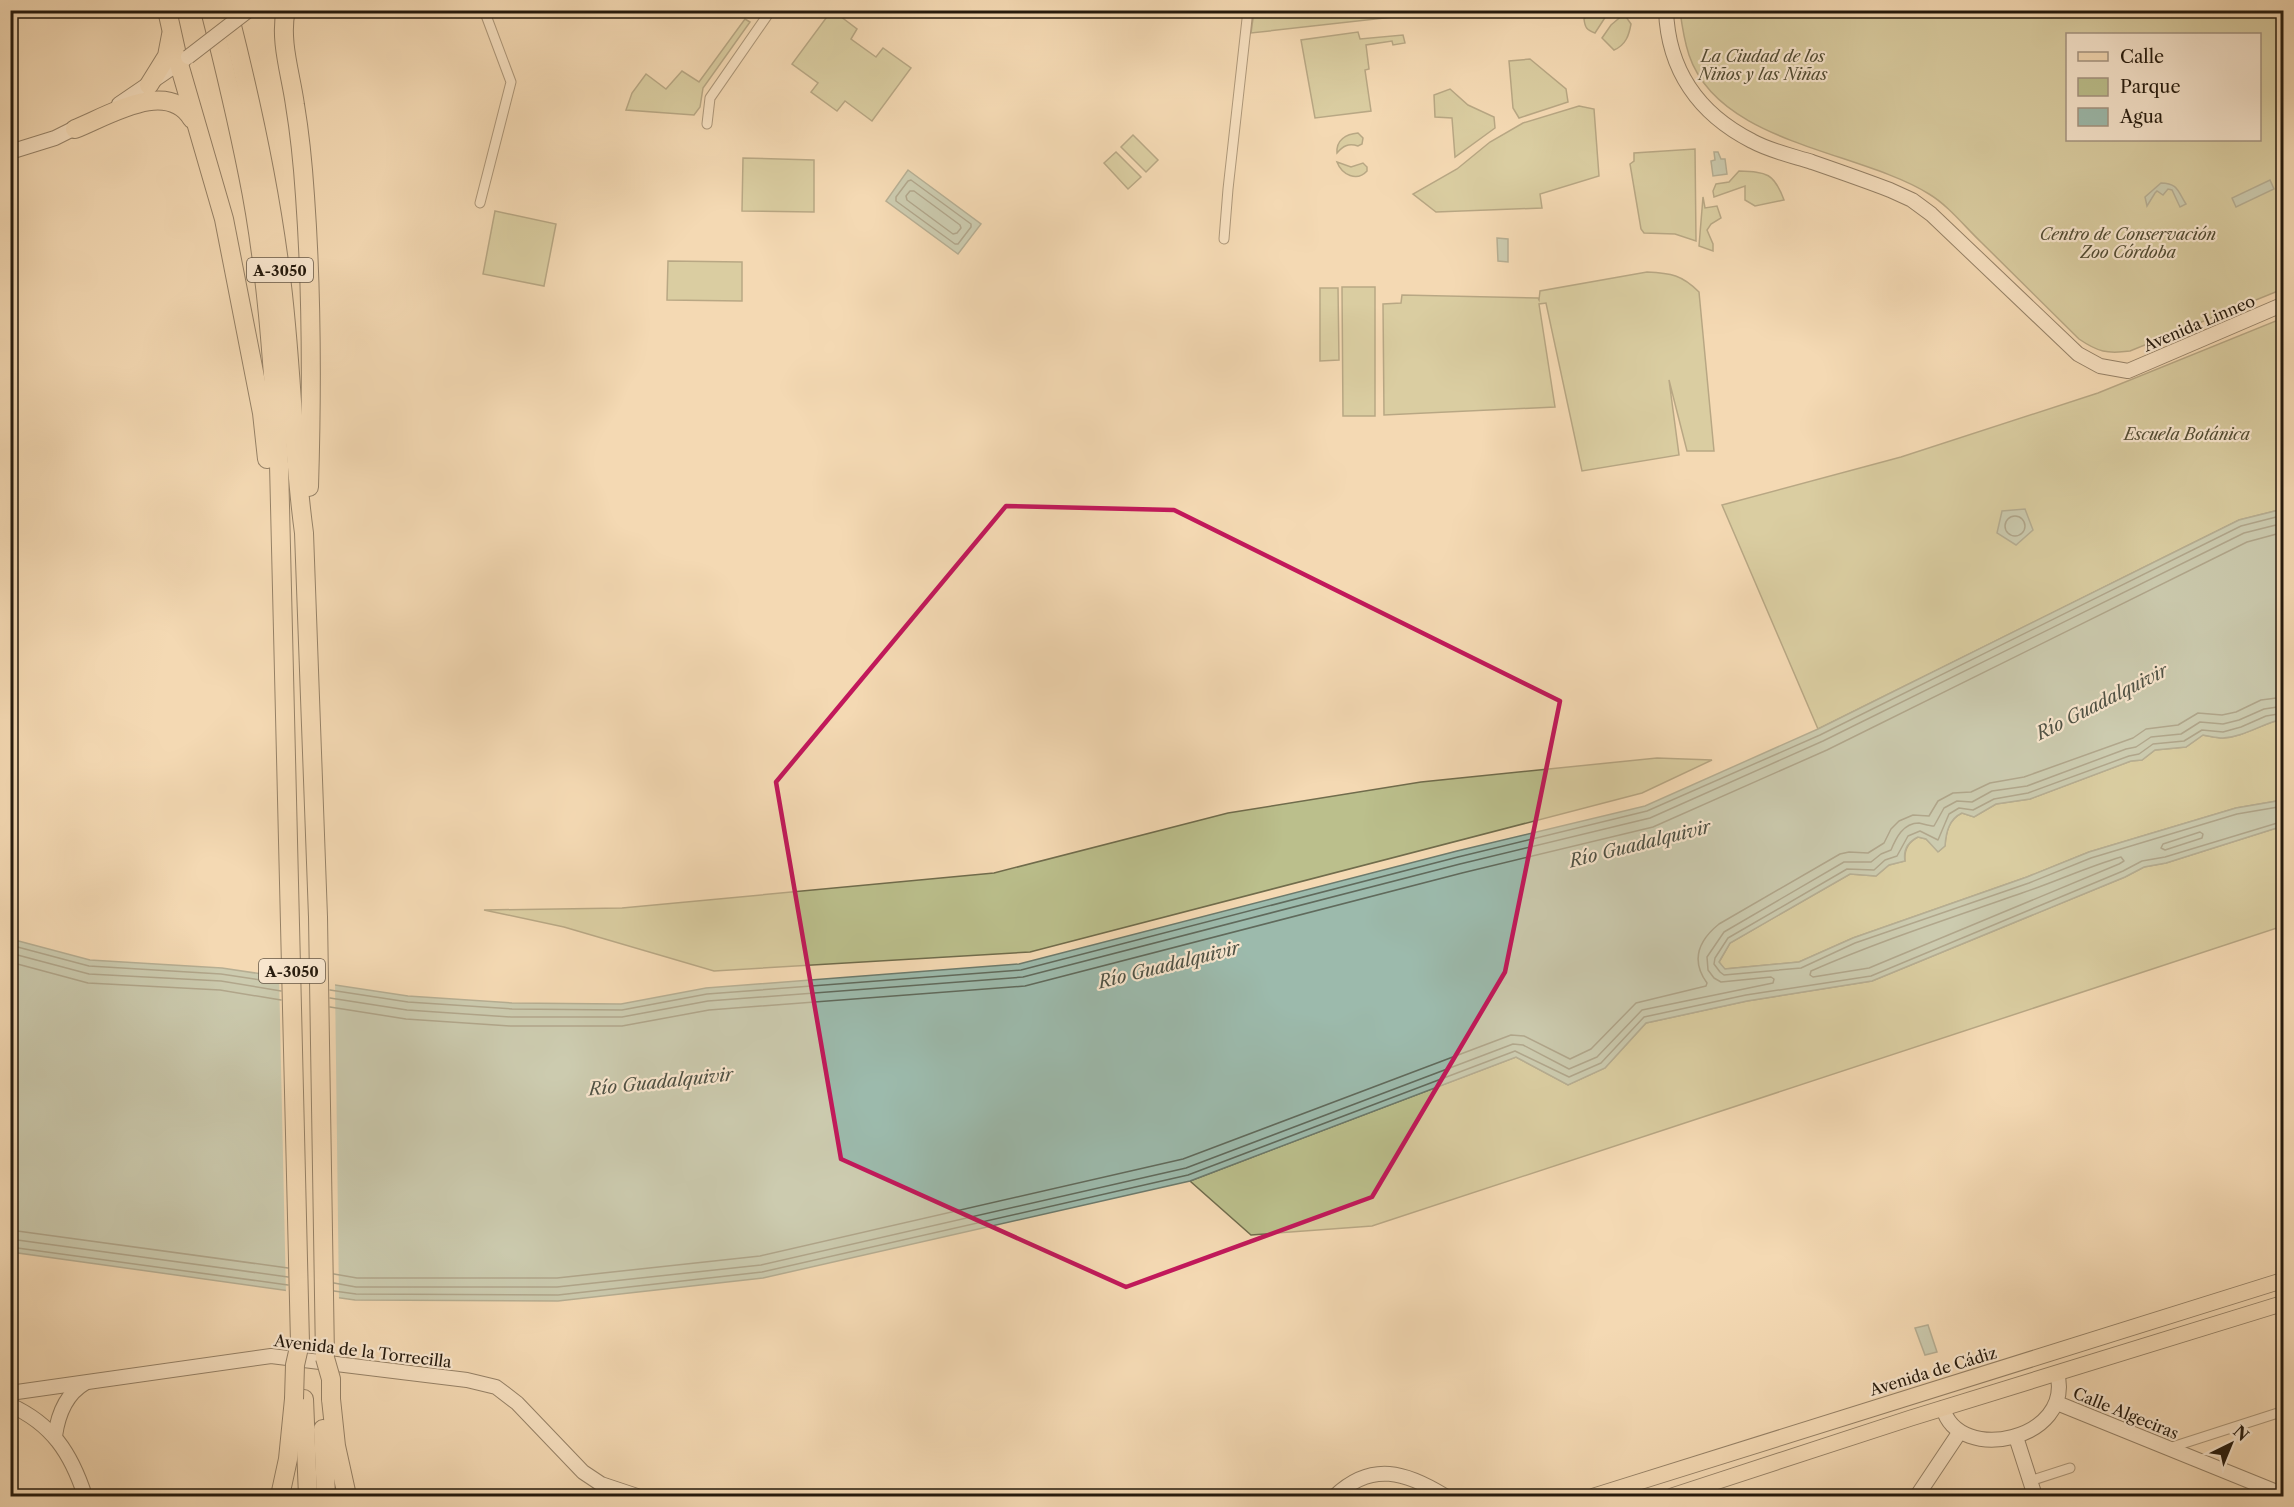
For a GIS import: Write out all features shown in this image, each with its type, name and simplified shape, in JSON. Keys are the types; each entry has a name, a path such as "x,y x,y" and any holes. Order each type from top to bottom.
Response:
{"highway":[{"name":"A-3050","path":"210,10 248,176 274,379 279,465 300,1343 313,1399"},
{"name":"A-3050","path":"228,10 249,92 267,182 280,271 291,369 299,498 304,533 318,917 325,1358 322,1377 313,1399"},
{"path":"277,10 296,108 305,195 310,288 312,375 309,499 304,533"},
{"path":"283,32 286,10"},
{"path":"170,19 184,60 196,126 224,219 262,413 270,489 279,519"},
{"path":"149,85 167,56 170,19"},
{"path":"75,129 134,105 158,99 179,103 186,109 196,126"},
{"path":"280,1497 288,1459 313,1399"},
{"path":"308,1497 313,1399"},
{"path":"313,1399 326,1497"},
{"path":"313,1399 336,1446 348,1497"}],"main road":[{"name":"Avenida de Cádiz","path":"1594,1497 2283,1280"},
{"path":"1672,1497 1943,1408 2283,1303"},
{"path":"2050,1354 2057,1373"},
{"path":"1943,1408 1944,1402 1950,1395 2002,1378 2023,1363"}],"street":[{"path":"10,152 75,129 127,100 249,10"},
{"path":"480,203 512,82 484,10"},
{"path":"707,124 710,98 771,10"},
{"path":"1224,239 1248,10"},
{"name":"Avenida Linneo","path":"1666,10 1667,32 1675,62 1694,95 1720,121 1753,142 1890,190 1912,200 1931,214 2078,354 2100,366 2128,371 2283,304"},
{"name":"Avenida de la Torrecilla","path":"10,1394 272,1356 467,1380 496,1387 517,1403 593,1480 637,1497"},
{"path":"1943,1408 1949,1423 1966,1436 2016,1437 2034,1428 2048,1417 2057,1403 2060,1392 2057,1373"},
{"path":"55,1436 56,1426 68,1397 85,1383"},
{"name":"Calle Algeciras","path":"2057,1403 2283,1495"},
{"path":"10,1404 44,1425 55,1436 72,1464 85,1497"},
{"path":"2167,1449 2283,1412"},
{"path":"1917,1497 1959,1432"},
{"path":"2016,1437 2034,1497"},
{"path":"2030,1481 2070,1468"},
{"path":"1335,1497 1343,1489 1363,1477 1388,1473 1416,1480 1445,1497"}],"highlighted area":[{"path":"1006,506 1174,510 1560,701 1505,972 1372,1197 1126,1287 841,1159 776,782"}],"green space":[{"path":"832,10 857,29 851,39 876,57 883,48 911,68 872,121 845,101 837,111 811,92 818,83 792,64"},
{"path":"1254,10 1447,11 1251,33"},
{"path":"1592,11 1608,13 1595,33 1587,28 1584,19"},
{"name":"Centro de Conservación Zoo Córdoba","path":"1680,11 2283,11 2283,289 2130,351 2109,352 2092,347 2079,339 1950,211 1929,194 1900,179 1759,126 1729,108 1705,85 1689,55"},
{"path":"1624,14 1631,24 1629,32 1624,42 1614,50 1602,38 1611,25"},
{"path":"745,19 750,22 703,88 700,107 694,115 626,110 632,93 646,74 666,89 682,71 699,82"},
{"path":"1358,32 1360,39 1403,35 1405,43 1393,45 1392,41 1366,45 1369,69 1365,70 1371,111 1315,118 1301,40"},
{"path":"1530,59 1566,89 1568,102 1519,118 1513,108 1509,61"},
{"path":"1450,89 1468,105 1494,117 1495,128 1455,157 1452,118 1435,117 1434,95"},
{"path":"1579,106 1594,109 1599,176 1540,194 1542,208 1436,212 1413,194 1457,169 1490,142 1523,123"},
{"path":"1358,133 1363,138 1362,144 1346,146 1337,153 1338,145 1343,138"},
{"path":"1133,135 1158,160 1146,172 1121,147"},
{"path":"1695,149 1696,241 1675,234 1644,233 1641,229 1630,164 1634,161 1634,153"},
{"path":"1116,152 1141,177 1128,189 1104,163"},
{"path":"743,158 814,160 814,212 742,211"},
{"path":"1337,162 1351,167 1363,163 1367,171 1359,176 1350,176 1339,167"},
{"path":"1739,171 1763,173 1773,179 1784,200 1755,206 1745,200 1745,186 1714,197 1713,191 1716,184 1729,182"},
{"path":"1703,197 1705,208 1717,206 1721,218 1711,224 1707,230 1713,244 1713,251 1699,246"},
{"path":"495,211 556,224 544,286 483,274"},
{"path":"668,261 742,262 742,301 667,300"},
{"path":"1647,272 1676,276 1699,292 1714,451 1687,451 1669,380 1679,455 1582,471 1546,303 1539,304 1555,407 1384,415 1383,304 1401,303 1402,295 1538,298 1539,300 1540,291"},
{"path":"1342,287 1375,287 1375,416 1343,416"},
{"path":"1320,288 1338,288 1339,360 1320,361"},
{"name":"Escuela Botánica","path":"2283,318 2283,509 2239,520 1818,729 1722,505 1901,457 2098,393"},
{"path":"2283,719 2283,800 2236,808 2089,852 2027,877 1853,938 1799,962 1724,969 1719,962 1730,943 1850,874 1876,876 1889,865 1905,861 1907,847 1918,837 1926,839 1939,851 1945,846 1951,822 1962,813 1974,817 1996,804 2030,799 2131,761 2142,760 2155,750 2186,747 2203,735 2231,737"},
{"path":"1657,758 1712,760 1642,793 1030,952 714,971 564,927 484,910 622,908 994,873 1228,813 1421,782"},
{"path":"2283,826 2283,926 1372,1226 1251,1235 1190,1181 1516,1057 1568,1085 1605,1068 1646,1023 1747,1001 1872,981 2125,877 2144,867 2166,863"}],"water":[{"path":"1714,152 1718,152 1721,159 1725,159 1727,174 1713,176 1711,161 1715,160"},
{"path":"908,170 981,224 958,254 886,201"},
{"path":"2270,180 2274,189 2236,207 2232,198"},
{"path":"2161,183 2174,186 2186,204 2180,207 2172,190 2168,189 2163,195 2157,191 2147,206 2145,197"},
{"path":"1497,238 1508,239 1508,262 1498,261"},
{"path":"2025,509 2033,530 2016,545 1997,533 2002,511"},
{"name":"Río Guadalquivir","path":"2283,509 2283,719 2231,737 2203,735 2186,747 2155,750 2142,760 2131,761 2030,799 1996,804 1974,817 1962,813 1951,822 1945,846 1938,852 1926,839 1918,837 1907,847 1905,861 1889,865 1876,876 1850,874 1730,943 1719,962 1725,969 1799,962 1853,938 2027,877 2089,852 2236,808 2283,800 2283,826 2166,863 2144,867 2125,877 1872,981 1747,1001 1646,1023 1605,1068 1568,1085 1516,1057 1190,1181 763,1278 558,1301 355,1300 11,1252 11,939 90,960 222,968 408,996 512,1003 621,1004 706,988 1019,964 1457,851 1645,806 1818,729 2239,520"},
{"path":"1928,1325 1937,1352 1925,1355 1915,1328"}],"pier":[{"path":"279,974 335,982 339,1301 286,1294"}],"park label":[{"name":"La Ciudad de los Niños y las Niñas","path":"1763,65"}]}
